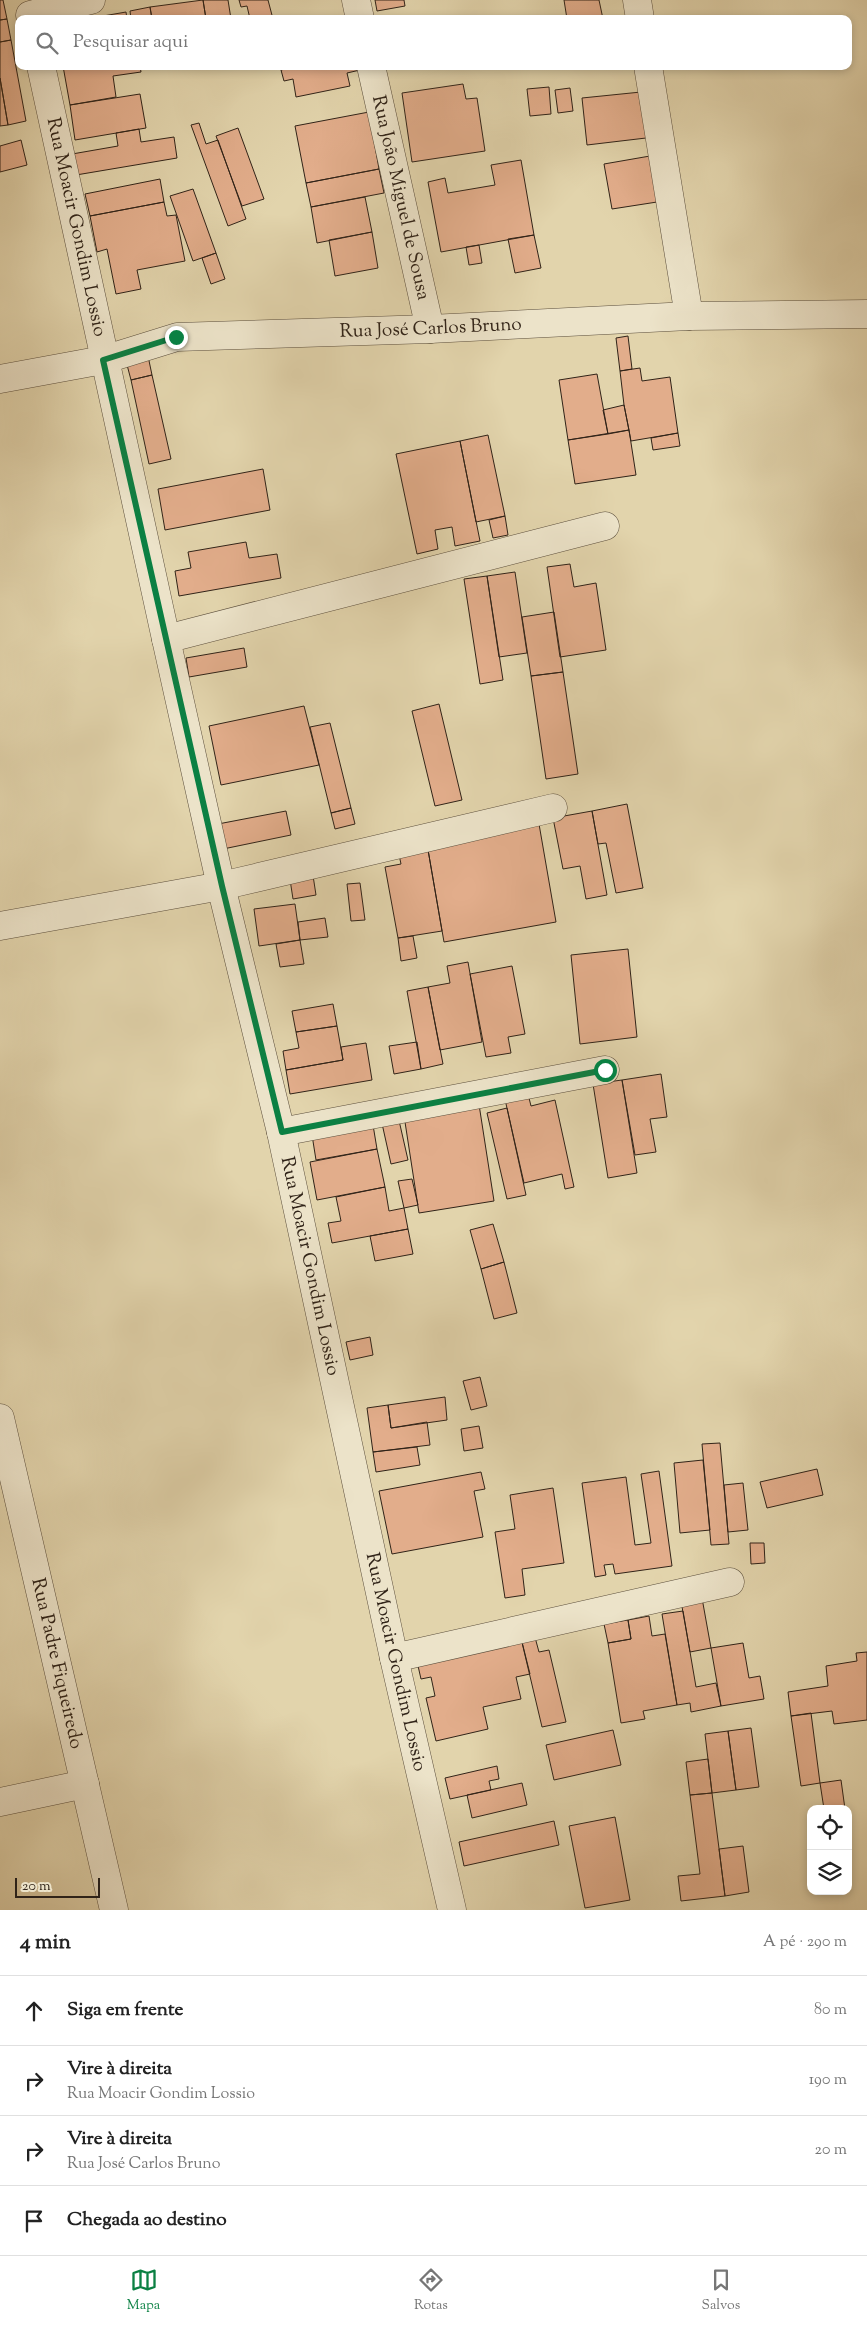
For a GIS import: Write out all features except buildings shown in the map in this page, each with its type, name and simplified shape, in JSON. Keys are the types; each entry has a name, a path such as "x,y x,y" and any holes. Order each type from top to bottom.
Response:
{"street":[{"path":"29,11 91,0"},
{"path":"356,0 359,15"},
{"path":"637,0 639,15"},
{"name":"Rua Moacir Gondim Lossio","path":"42,70 103,360 222,886 282,1132 394,1658 452,1910"},
{"name":"Rua João Miguel de Sousa","path":"372,70 430,329"},
{"path":"649,70 688,316"},
{"name":"Rua José Carlos Bruno","path":"0,379 103,360 176,337 430,329 688,316 867,314"},
{"path":"166,639 605,526"},
{"path":"0,926 222,886 553,808"},
{"path":"282,1132 605,1070"},
{"name":"Rua Padre Fiqueiredo","path":"0,1418 114,1910"},
{"path":"394,1658 730,1582"},
{"path":"0,1802 85,1784"}],"route":[{"path":"176,337 103,360 222,886 282,1132 605,1070"}]}
